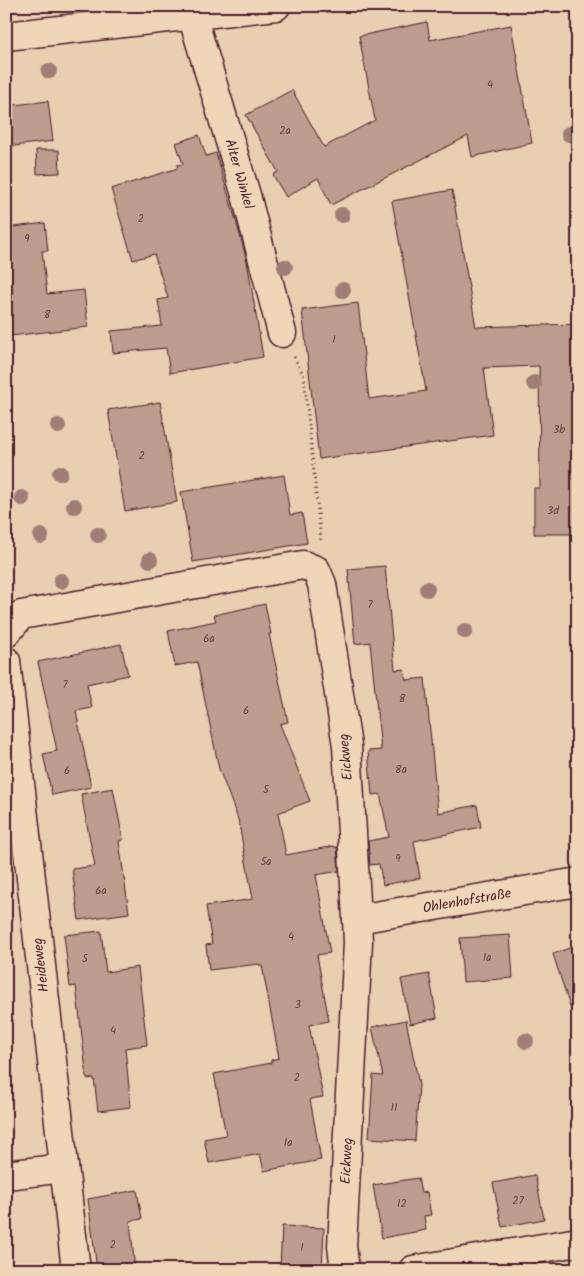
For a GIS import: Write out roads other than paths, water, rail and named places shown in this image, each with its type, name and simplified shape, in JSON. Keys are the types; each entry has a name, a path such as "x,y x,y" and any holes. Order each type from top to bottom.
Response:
{"street":[{"path":"6,36 276,6"},
{"name":"Alter Winkel","path":"192,15 246,195 282,333"},
{"name":"Eickweg","path":"6,633 21,615 303,565 316,570 322,584 347,746 358,942 342,1246 345,1270"},
{"name":"Heideweg","path":"6,661 76,1270"},
{"name":"Ohlenhofstraße","path":"357,919 578,882"},
{"path":"6,1175 64,1168"},
{"path":"413,1270 578,1242"}]}
